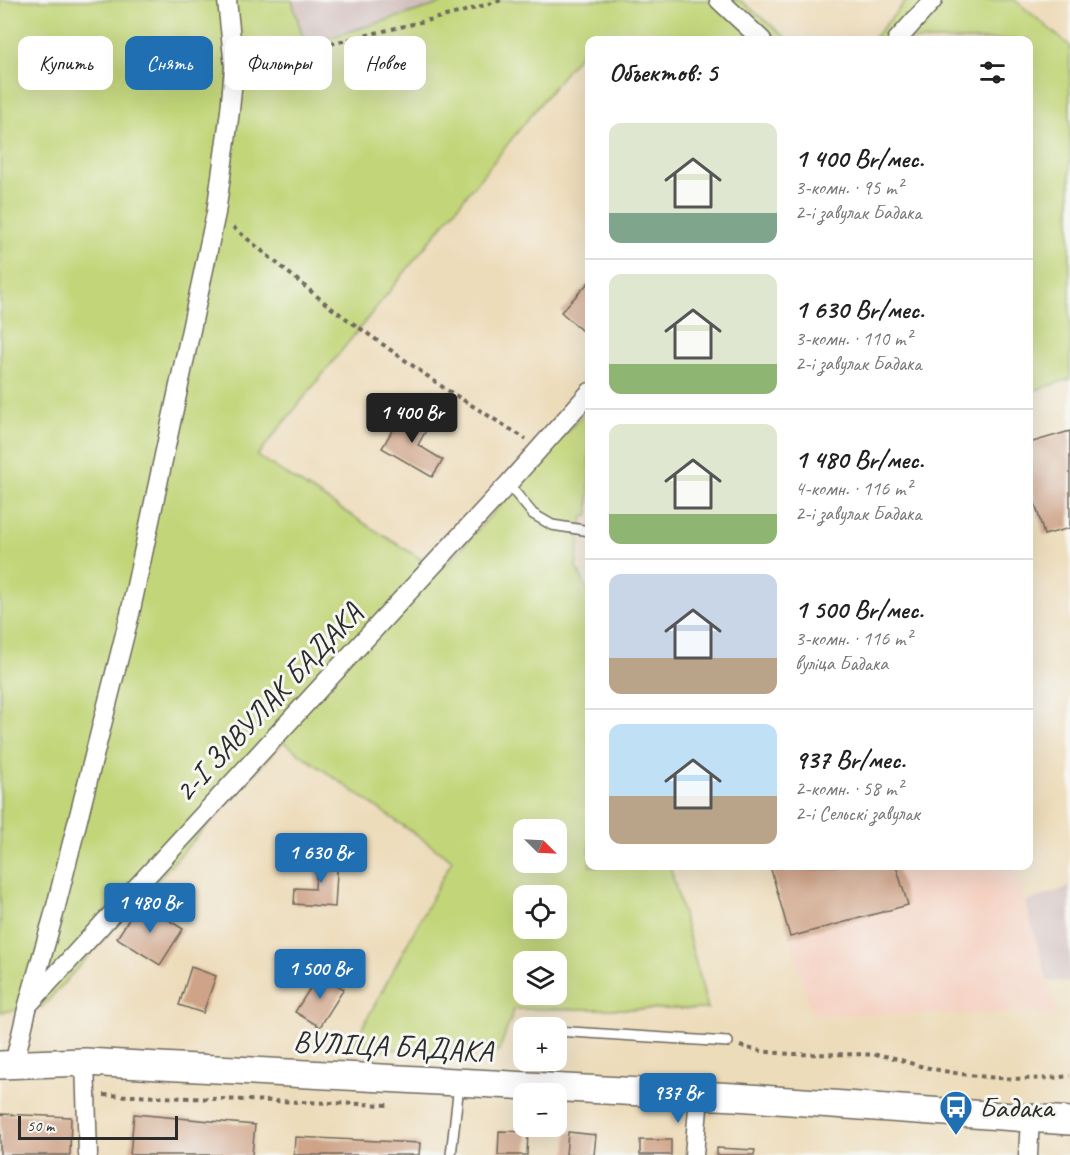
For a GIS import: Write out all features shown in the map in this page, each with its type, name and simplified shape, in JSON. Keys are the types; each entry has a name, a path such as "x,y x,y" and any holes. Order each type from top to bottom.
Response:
{"main road":[{"name":"ВУЛІЦА БАДАКА","path":"7,1065 85,1062 735,1097 1070,1121"}],"street":[{"path":"227,0 231,36"},
{"path":"719,0 758,36"},
{"path":"901,36 933,0"},
{"path":"28,1005 54,914 130,614 216,213 232,90"},
{"name":"2-І ЗАВУЛАК БАДАКА","path":"7,1065 28,1005 585,398"},
{"path":"85,1062 88,1155"},
{"path":"694,1155 699,1096"},
{"path":"1028,1155 1030,1119"}],"lane":[{"path":"508,484 533,514 552,525 585,530"},
{"path":"567,1032 728,1042"},
{"path":"451,1155 459,1083"}],"path":[{"path":"332,43 502,0"},
{"path":"216,213 330,307 447,390 541,448"},
{"path":"728,1042 748,1048 818,1055 879,1054 928,1068 970,1076 1048,1079 1070,1076"},
{"path":"86,1094 396,1105"}],"shaded area":[{"path":"292,0 453,0 332,37 302,36"},
{"path":"771,870 1016,870 1057,1013 812,1015"},
{"path":"1070,887 1070,982 1048,981 1025,902"}],"green space":[{"path":"0,0 292,0 302,36 225,36 225,90 332,90 332,37 453,0 740,0 784,36 585,36 585,48 257,456 440,571 585,412 585,516 583,517 576,567 585,584 585,870 671,870 708,1009 514,1009 499,1051 351,1049 452,860 283,742 42,1007 0,1012"},
{"path":"907,0 1015,0 1070,46 1070,379 1033,391 1033,36 876,36"}],"building":[{"path":"585,286 585,334 561,312"},
{"path":"404,410 429,425 418,445 443,460 432,477 382,448"},
{"path":"1070,431 1070,528 1044,535 1033,495 1033,442"},
{"path":"317,854 338,856 335,907 294,904 295,888 315,889"},
{"path":"771,870 897,870 908,905 790,937"},
{"path":"140,902 183,929 160,965 117,938"},
{"path":"191,967 216,976 203,1013 179,1005"},
{"path":"319,974 344,989 320,1027 295,1012"},
{"path":"0,1114 71,1117 70,1155 0,1155"},
{"path":"134,1114 255,1125 252,1155 130,1155"},
{"path":"499,1131 513,1131 513,1137 528,1137 527,1155 498,1155"},
{"path":"568,1132 596,1135 594,1155 566,1155"},
{"path":"295,1137 420,1143 419,1155 294,1155"},
{"path":"640,1140 671,1140 671,1155 640,1155"},
{"path":"717,1148 755,1150 754,1155 717,1155"}],"place":[{"name":"Бадака","path":"956,1136"}]}
